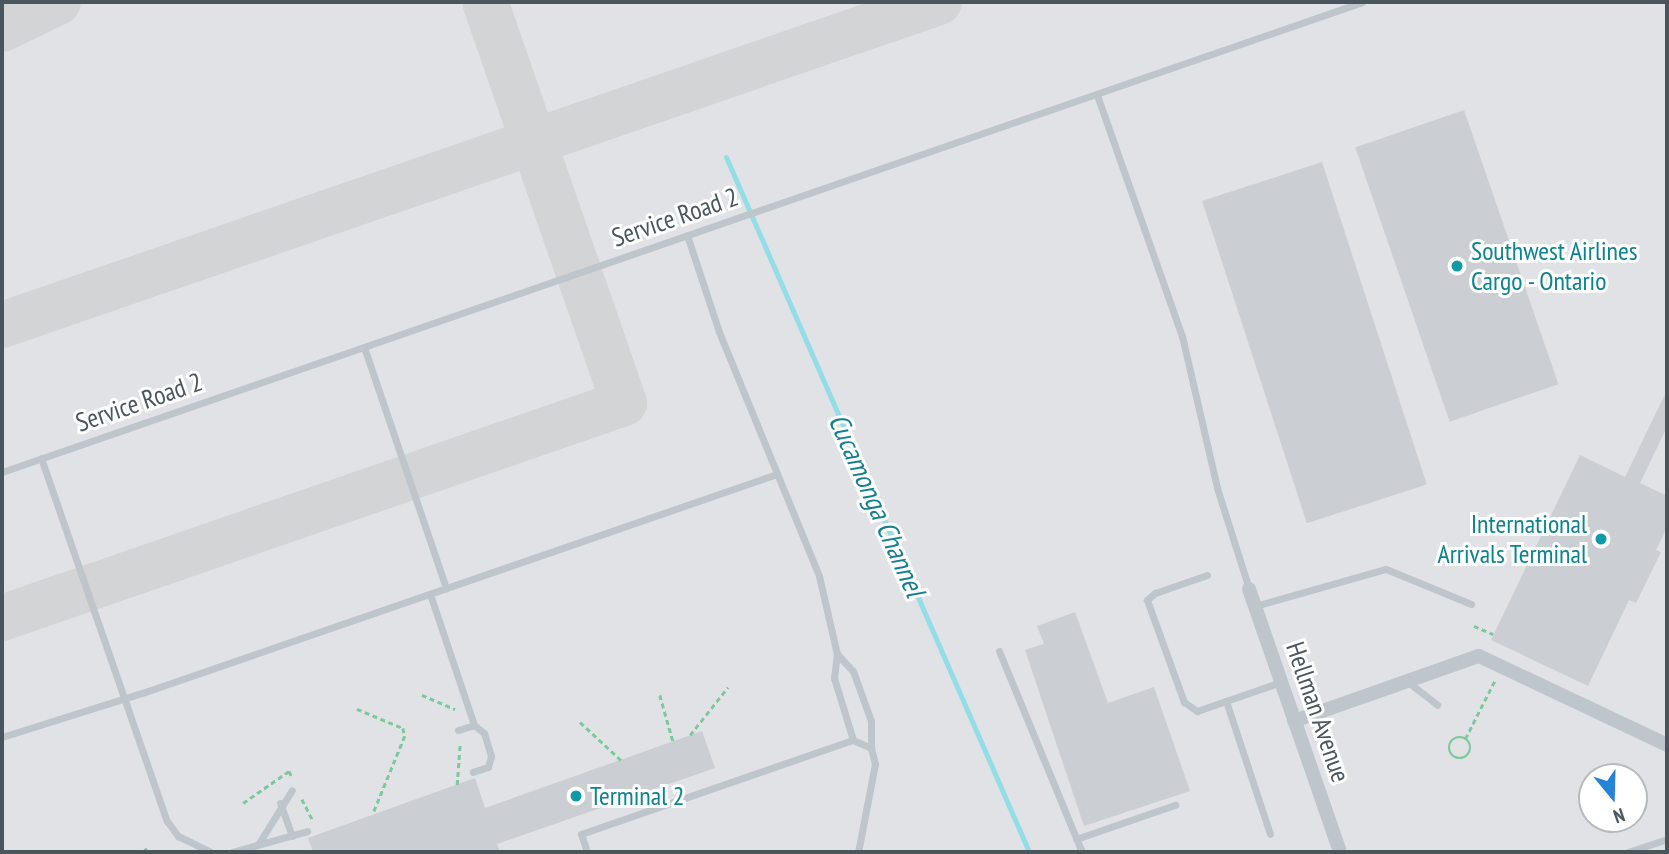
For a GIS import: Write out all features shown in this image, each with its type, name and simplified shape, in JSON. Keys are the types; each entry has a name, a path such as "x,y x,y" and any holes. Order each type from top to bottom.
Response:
{"street":[{"name":"Hellman Avenue","path":"1249,589 1340,852"},
{"path":"1294,721 1479,656 1503,665 1667,745"}],"lane":[{"name":"Service Road 2","path":"2,472 1363,2"},
{"path":"1097,95 1185,345 1217,488 1249,589"},
{"path":"687,235 719,332 819,576 837,654 834,678 853,740"},
{"path":"364,347 446,588"},
{"path":"41,458 171,829 211,852"},
{"path":"2,737 430,594 777,474"},
{"path":"1255,606 1386,569 1471,604"},
{"path":"1207,575 1155,593 1147,600 1184,702 1197,711 1281,681"},
{"path":"430,594 474,725 484,733 491,755 488,766 473,772"},
{"path":"999,651 1082,852"},
{"path":"837,654 853,671 871,721 871,748 875,764 859,852"},
{"path":"1407,681 1437,705"},
{"path":"1226,701 1270,834"},
{"path":"458,730 474,725"},
{"path":"587,852 581,834 853,740 871,748"},
{"path":"259,843 280,803 292,790"},
{"path":"280,803 292,836"},
{"path":"1076,839 1175,805"},
{"path":"232,852 307,831"},
{"path":"1628,852 1667,839"}],"path":[{"path":"1474,626 1493,635"},
{"path":"1465,739 1450,743 1453,757 1468,754 1465,739 1503,665"},
{"path":"690,735 728,687"},
{"path":"660,695 673,741"},
{"path":"357,709 403,728 405,736 373,814"},
{"path":"580,722 621,760"},
{"path":"145,848 148,852"}],"shaded area":[{"path":"2,2 1667,2 1667,852 2,852"}],"building":[{"name":"Southwest Airlines Cargo - Ontario","path":"1464,110 1558,384 1450,422 1355,147"},
{"path":"1322,162 1427,484 1307,523 1202,201"},
{"name":"International Arrivals Terminal","path":"1667,390 1667,427 1640,483 1667,496 1667,528 1656,550 1661,552 1636,603 1629,600 1588,686 1491,640 1580,455 1625,477"},
{"path":"1075,612 1108,703 1154,687 1190,791 1084,826 1025,650 1044,644 1037,626"},
{"name":"Terminal 2","path":"702,731 715,768 497,844 500,852 313,852 308,838 475,778 485,808"}],"waterway":[{"name":"Cucamonga Channel","path":"726,157 1029,852"}],"taxiway":[{"path":"2,29 58,2"},
{"path":"2,618 624,403 485,2"},
{"path":"2,325 939,2"}],"place":[{"name":"Southwest Airlines Cargo - Ontario","path":"1457,266"},
{"name":"International Arrivals Terminal","path":"1601,539"},
{"name":"Terminal 2","path":"576,796"}]}
